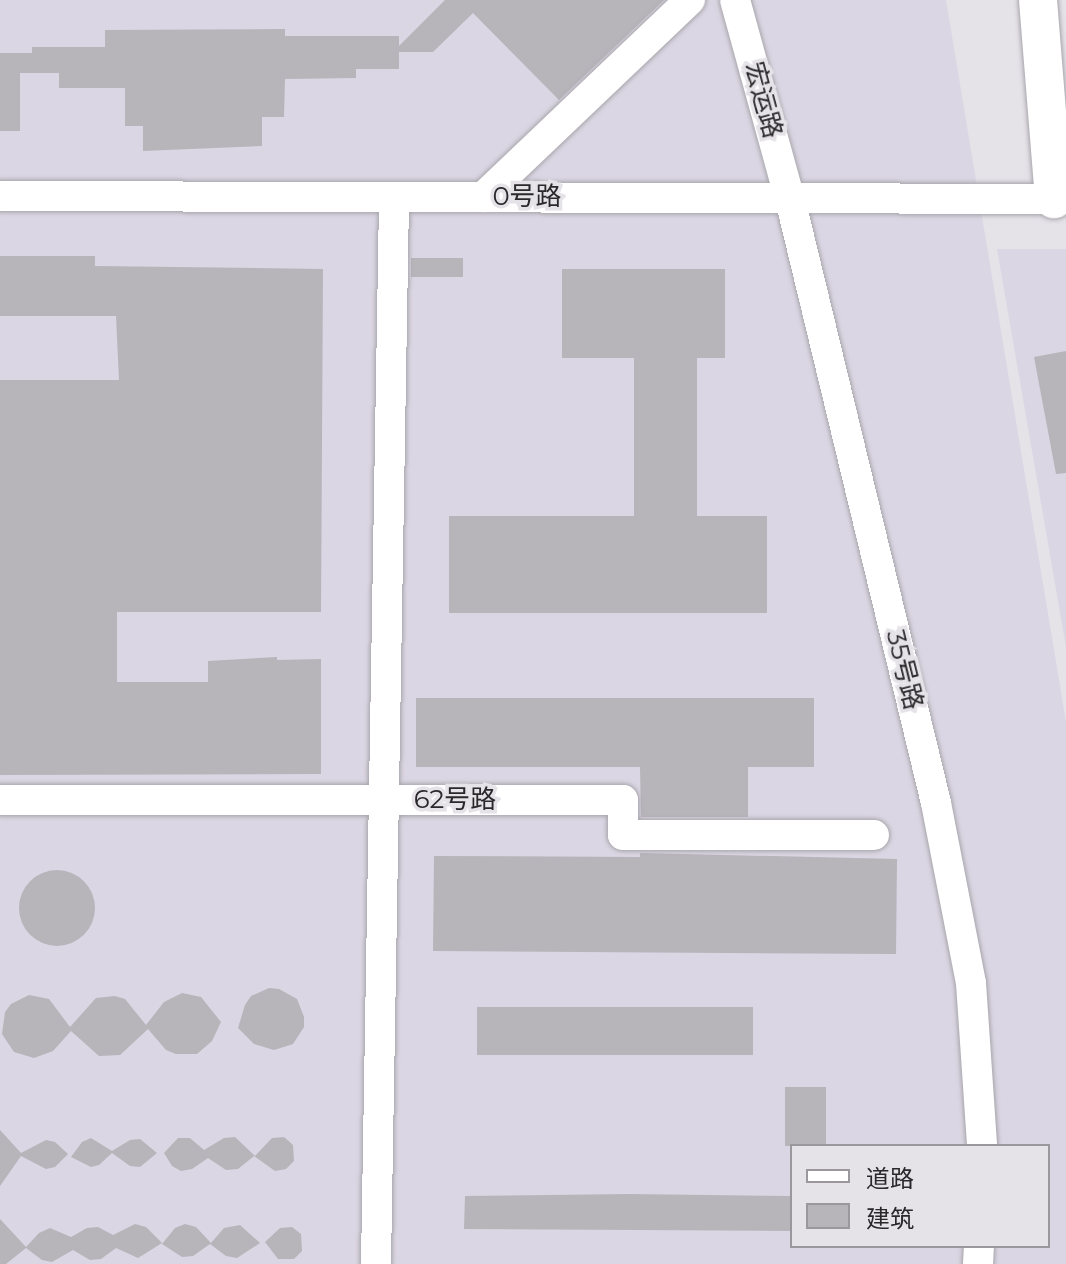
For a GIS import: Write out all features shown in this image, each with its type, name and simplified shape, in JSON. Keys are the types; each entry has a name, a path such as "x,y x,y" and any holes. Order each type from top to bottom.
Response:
{"main road":[{"path":"1038,0 1060,199"}],"street":[{"path":"483,197 690,0"},
{"name":"宏运路","path":"735,0 790,199"},
{"name":"0号路","path":"0,196 1060,199"},
{"path":"376,1264 394,197"},
{"name":"35号路","path":"790,199 936,803 971,983 982,1144"},
{"name":"62号路","path":"0,800 623,800 623,835 874,835"}],"shaded area":[{"path":"0,0 946,0 1066,722 1066,1264 0,1264"},
{"path":"997,249 1066,249 1066,647"}],"building":[{"path":"445,0 664,0 559,100 473,13 433,52 399,52 399,69 356,69 356,78 285,79 284,117 262,117 262,146 143,151 143,126 125,126 125,88 59,88 59,73 20,73 20,131 0,131 0,53 32,53 32,47 105,47 105,30 285,29 285,36 399,36 399,46"},
{"path":"0,256 95,256 95,266 323,269 321,612 117,612 117,682 208,682 208,661 277,657 277,660 321,659 321,774 0,775 0,380 119,380 116,316 0,316"},
{"path":"411,258 463,258 463,277 411,277"},
{"path":"562,269 725,269 725,358 697,358 697,516 767,516 767,613 449,613 449,516 634,516 634,358 562,358"},
{"path":"1066,351 1066,473 1056,474 1034,357"},
{"path":"416,698 814,698 814,767 748,767 748,817 641,817 640,767 416,767"},
{"path":"640,853 897,859 896,954 433,951 434,856 640,857"},
{"path":"50,870 64,870 78,876 89,887 95,908 92,923 84,935 64,946 50,946 36,940 25,929 19,915 19,901 25,887 36,876"},
{"path":"269,988 279,989 297,999 304,1017 304,1027 293,1044 274,1050 254,1044 238,1028 251,996"},
{"path":"182,993 201,997 221,1022 212,1041 197,1054 176,1054 166,1050 148,1029 120,1055 99,1056 71,1031 53,1051 34,1058 14,1052 2,1034 5,1012 11,1004 29,995 49,999 70,1027 96,998 115,996 125,999 146,1025 164,1002"},
{"path":"477,1007 753,1007 753,1055 477,1055"},
{"path":"785,1087 826,1087 826,1144 785,1146"},
{"path":"0,1130 21,1153 46,1140 55,1142 68,1154 55,1167 46,1169 21,1156 0,1186"},
{"path":"235,1137 255,1156 272,1138 284,1137 293,1145 294,1161 286,1169 275,1171 254,1156 238,1169 226,1170 208,1158 192,1169 181,1171 172,1166 164,1153 178,1138 190,1138 204,1150 224,1138"},
{"path":"91,1138 112,1151 130,1140 140,1139 157,1153 140,1167 130,1166 112,1153 99,1165 91,1167 71,1157 82,1142"},
{"path":"465,1196 790,1196 790,1231 464,1229"},
{"path":"0,1219 26,1247 39,1233 50,1228 71,1237 87,1228 98,1227 113,1235 135,1224 146,1227 162,1243 138,1258 116,1248 101,1259 90,1260 73,1250 52,1262 42,1260 26,1248 6,1264 0,1264"},
{"path":"185,1224 196,1227 211,1243 224,1228 240,1225 260,1243 237,1258 226,1256 210,1244 193,1256 182,1257 162,1244 175,1228"},
{"path":"292,1227 301,1234 302,1251 294,1259 278,1259 265,1242 280,1228"}]}
